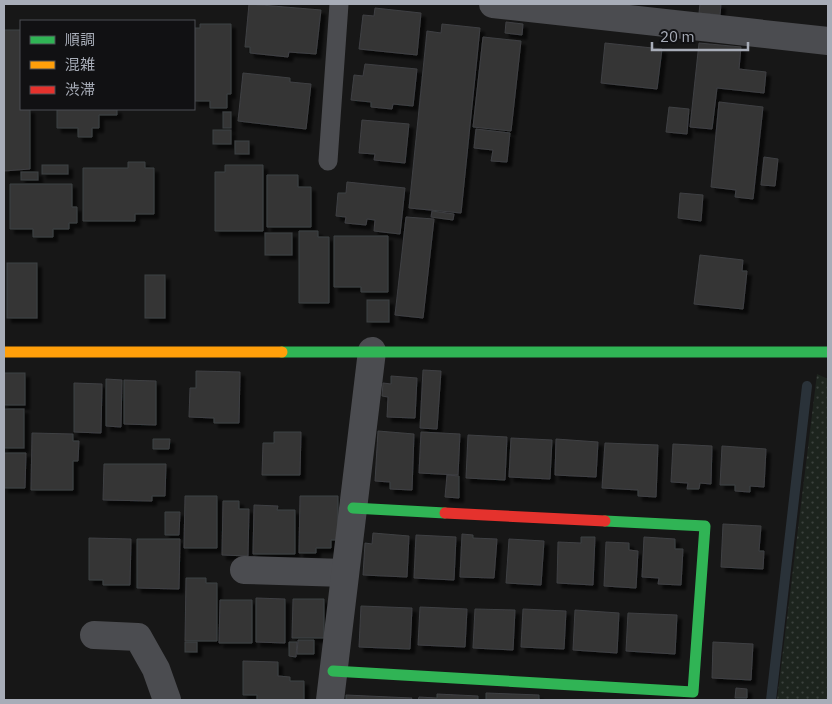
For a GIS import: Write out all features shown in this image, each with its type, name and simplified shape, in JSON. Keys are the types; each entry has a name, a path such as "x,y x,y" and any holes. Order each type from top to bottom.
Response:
{"street":[{"path":"493,4 828,42"},
{"path":"330,700 372,351"},
{"path":"4,352 828,352"},
{"path":"333,671 693,692 705,526 353,508"},
{"path":"244,570 345,573"},
{"path":"94,636 138,637 156,669 167,700"}],"lane":[{"path":"328,161 339,4"}],"shaded area":[{"path":"817,374 828,379 828,700 777,700"}],"building":[{"path":"249,4 321,10 316,54 289,52 288,57 250,53 250,47 245,47"},
{"path":"700,4 721,4 720,15 699,13"},
{"path":"375,8 421,13 417,55 359,49 363,15 374,16"},
{"path":"506,22 523,24 522,35 505,33"},
{"path":"200,24 231,24 231,94 227,94 227,108 210,108 210,101 195,101 195,28 200,28"},
{"path":"442,24 480,28 461,213 409,208 427,31 441,33"},
{"path":"4,30 20,30 20,110 30,110 30,169 4,171"},
{"path":"483,37 521,41 511,131 473,127"},
{"path":"605,43 662,49 657,89 601,83"},
{"path":"699,43 741,47 739,69 766,72 764,93 717,88 712,129 690,127"},
{"path":"365,64 417,69 413,106 393,104 392,109 371,107 371,102 351,100 354,75 363,76"},
{"path":"243,73 290,78 290,82 311,84 306,129 238,121"},
{"path":"719,102 763,107 753,199 735,197 736,190 711,187"},
{"path":"669,107 689,109 687,134 666,132"},
{"path":"57,110 117,110 117,115 99,115 99,128 92,128 92,137 78,137 78,128 57,128"},
{"path":"223,112 231,112 231,128 223,128"},
{"path":"362,120 409,124 405,163 374,160 375,154 359,153"},
{"path":"476,129 510,133 507,162 491,161 493,150 474,148"},
{"path":"213,130 231,130 231,144 213,144"},
{"path":"235,141 249,141 249,154 235,154"},
{"path":"764,157 778,159 775,186 761,185"},
{"path":"128,162 145,162 145,168 154,168 154,214 135,214 135,221 83,221 83,168 128,168"},
{"path":"42,165 68,165 68,174 42,174"},
{"path":"225,165 263,165 263,231 215,231 215,172 225,172"},
{"path":"21,172 38,172 38,180 21,180"},
{"path":"267,175 298,175 298,187 311,187 311,227 267,227"},
{"path":"347,182 405,188 400,234 374,231 375,220 367,219 366,225 345,223 346,217 336,216 338,193 346,193"},
{"path":"10,184 72,184 72,207 77,207 77,223 69,223 69,229 53,229 53,237 33,237 33,229 10,229"},
{"path":"680,193 703,195 701,221 678,218"},
{"path":"432,211 454,214 453,220 431,217"},
{"path":"406,217 434,219 423,318 395,315"},
{"path":"299,231 318,231 318,237 329,237 329,303 299,303"},
{"path":"265,233 292,233 292,255 265,255"},
{"path":"334,236 388,236 388,292 361,292 361,287 334,287"},
{"path":"700,255 743,260 742,271 747,271 743,309 694,304"},
{"path":"7,263 37,263 37,318 7,318"},
{"path":"145,275 165,275 165,318 145,318"},
{"path":"367,300 389,300 389,322 367,322"},
{"path":"423,370 441,371 437,429 420,428"},
{"path":"196,371 240,372 239,423 214,423 214,418 189,417 190,388 196,388"},
{"path":"4,373 25,373 25,405 4,405"},
{"path":"391,376 417,378 415,418 387,417 388,397 382,396 383,383 391,384"},
{"path":"106,379 122,380 121,427 106,426"},
{"path":"124,380 156,381 156,425 124,424"},
{"path":"74,383 102,384 101,433 74,432"},
{"path":"4,409 24,409 24,448 4,448"},
{"path":"378,431 414,434 412,490 390,489 390,482 375,481"},
{"path":"274,432 301,432 300,475 262,475 263,443 274,443"},
{"path":"421,432 460,434 458,475 419,473"},
{"path":"32,433 73,434 73,441 79,441 78,461 73,461 73,490 31,490"},
{"path":"468,435 507,437 505,480 466,478"},
{"path":"511,438 552,440 550,479 509,477"},
{"path":"153,439 170,439 169,449 153,449"},
{"path":"556,439 598,442 596,477 555,475"},
{"path":"605,443 658,445 656,497 638,496 638,490 602,488"},
{"path":"673,444 712,446 711,484 700,483 699,489 687,489 688,483 671,482"},
{"path":"722,446 766,449 764,487 750,486 750,492 735,491 735,485 720,485"},
{"path":"4,453 26,453 25,488 4,488"},
{"path":"104,464 166,464 165,496 152,496 152,501 103,500"},
{"path":"447,475 459,476 459,498 445,497"},
{"path":"185,496 217,496 217,548 184,548"},
{"path":"300,496 338,496 338,540 331,540 331,548 316,548 316,553 299,553"},
{"path":"223,501 239,501 239,509 249,509 248,556 222,555"},
{"path":"254,505 278,506 277,510 295,510 295,554 253,554"},
{"path":"165,512 180,512 179,535 165,535"},
{"path":"723,524 761,526 759,551 764,551 763,569 721,567"},
{"path":"373,533 409,536 407,577 363,575 365,543 372,544"},
{"path":"462,534 473,535 473,538 497,539 494,578 460,577"},
{"path":"416,535 456,537 454,580 414,578"},
{"path":"581,537 595,537 593,585 557,583 558,542 581,543"},
{"path":"644,537 675,539 675,549 683,549 681,585 658,584 659,578 642,577"},
{"path":"89,538 131,539 130,585 103,585 103,580 89,580"},
{"path":"137,539 180,539 179,589 137,588"},
{"path":"509,539 544,541 541,585 506,583"},
{"path":"606,542 629,543 629,550 638,551 636,588 604,586"},
{"path":"186,578 206,578 206,583 217,583 217,641 185,641"},
{"path":"256,598 285,599 285,643 256,642"},
{"path":"293,599 324,599 324,638 292,638"},
{"path":"220,600 252,600 252,643 219,643"},
{"path":"361,606 412,608 410,649 359,647"},
{"path":"420,607 467,609 465,647 418,645"},
{"path":"475,609 515,610 513,650 473,648"},
{"path":"523,609 566,611 564,649 521,647"},
{"path":"575,610 619,613 617,653 573,650"},
{"path":"628,613 677,615 675,654 626,651"},
{"path":"298,640 314,640 314,654 297,654"},
{"path":"185,642 197,642 197,652 185,652"},
{"path":"289,642 297,642 296,657 289,656"},
{"path":"713,642 753,644 751,680 712,678"},
{"path":"243,661 278,662 278,676 290,677 290,681 304,681 304,700 257,700 257,695 243,695"},
{"path":"736,688 747,689 747,698 735,698"},
{"path":"486,693 539,695 539,699 542,700 486,700"},
{"path":"437,694 478,696 478,700 418,700 419,697 437,698"},
{"path":"346,695 412,698 411,700 346,700"}],"waterway":[{"path":"771,700 807,386"}],"traffic: fast":[{"path":"282,352 828,352"},
{"path":"353,508 445,513"},
{"path":"333,671 693,692 705,526 605,521"}],"traffic: slow":[{"path":"4,352 282,352"}],"traffic: jam":[{"path":"445,513 605,521"}]}
